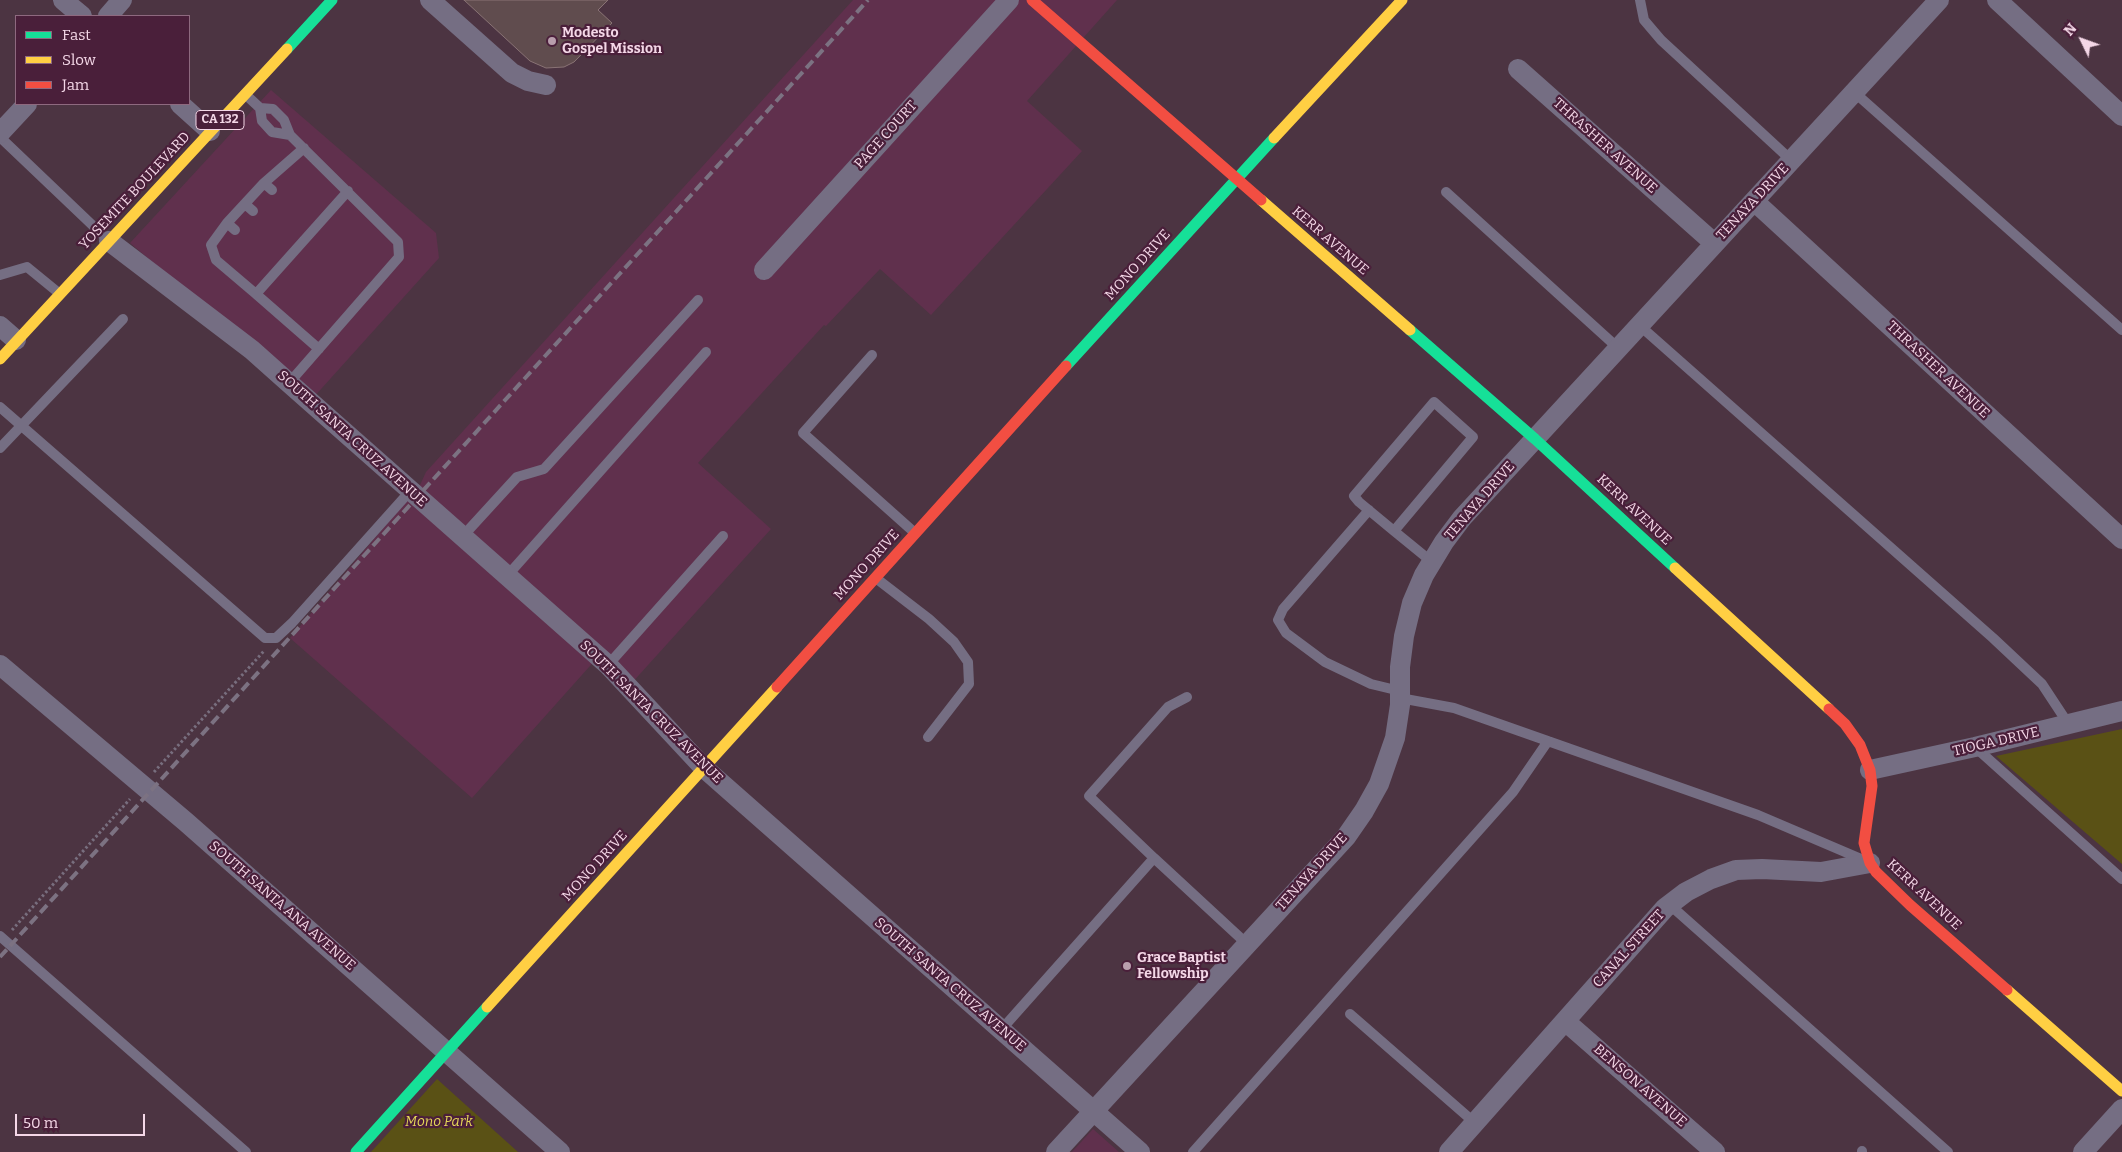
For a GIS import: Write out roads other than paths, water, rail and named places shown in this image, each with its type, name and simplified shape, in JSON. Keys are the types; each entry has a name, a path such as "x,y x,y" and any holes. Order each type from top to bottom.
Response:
{"street":[{"path":"64,0 81,15"},
{"path":"109,15 122,0"},
{"name":"YOSEMITE BOULEVARD","path":"0,359 332,0"},
{"path":"430,0 512,73 528,81 546,85"},
{"name":"PAGE COURT","path":"764,270 1008,0"},
{"name":"KERR AVENUE","path":"1032,0 1535,438 1845,724 1860,744 1870,770 1872,786 1864,843 1870,863 1876,872 1910,905 2122,1091"},
{"name":"MONO DRIVE","path":"356,1152 1236,179 1402,0"},
{"name":"TENAYA DRIVE","path":"1056,1152 1346,837 1364,811 1379,784 1395,738 1400,695 1400,666 1404,636 1412,603 1424,575 1444,542 1462,518 1939,0"},
{"path":"1997,0 2122,116"},
{"name":"THRASHER AVENUE","path":"1518,69 1714,243"},
{"path":"0,133 26,105"},
{"path":"181,105 210,131"},
{"name":"THRASHER AVENUE","path":"1754,201 2122,538"},
{"name":"SOUTH SANTA CRUZ AVENUE","path":"109,241 252,350 411,490 608,665 704,768 1140,1152"},
{"path":"0,326 16,340"},
{"name":"SOUTH SANTA ANA AVENUE","path":"0,665 186,822 560,1152"},
{"name":"TIOGA DRIVE","path":"1870,770 1975,748 2122,711"},
{"name":"CANAL STREET","path":"1449,1152 1670,905 1686,892 1711,879 1736,870 1762,869 1821,872 1870,863"},
{"name":"BENSON AVENUE","path":"1565,1021 1715,1152"},
{"path":"2083,1152 2122,1109"}],"lane":[{"path":"1640,0 1644,20 1661,40 1792,160"},
{"path":"1854,92 2122,330"},
{"path":"245,94 260,108 262,121 272,132 290,135"},
{"path":"260,108 273,109 284,120 290,135 398,242 399,257 289,383"},
{"path":"0,137 109,241"},
{"path":"304,148 231,227 211,245 216,260 319,348"},
{"path":"256,294 278,269 291,246 348,191"},
{"path":"1446,192 1618,348"},
{"path":"270,261 278,269"},
{"path":"0,275 27,267 60,294"},
{"path":"462,536 517,477 544,469 698,300"},
{"path":"0,448 122,319"},
{"path":"1639,325 1993,638 2042,684 2069,725"},
{"path":"507,576 706,352"},
{"path":"872,355 803,433 915,534"},
{"path":"1394,531 1473,437 1434,402 1354,496 1369,510 1394,531 1432,562"},
{"path":"0,407 265,638 276,638 292,623 411,490"},
{"path":"1369,510 1283,609 1278,620 1286,633 1325,662 1371,684 1400,695 1454,708 1758,815 1870,863"},
{"path":"608,665 723,536"},
{"path":"876,578 954,642 968,662 969,684 928,737"},
{"path":"1187,697 1168,707 1089,796 1247,944"},
{"path":"1193,1152 1513,792 1548,741"},
{"path":"1975,748 2122,879"},
{"path":"1001,1030 1154,858"},
{"path":"1670,905 1948,1152"},
{"path":"0,936 246,1152"},
{"path":"1350,1014 1475,1124"}],"railway":[{"path":"0,957 868,0"}],"place":[{"name":"Modesto Gospel Mission","path":"552,41"},
{"name":"Grace Baptist Fellowship","path":"1127,966"}],"park label":[{"name":"Mono Park","path":"439,1122"}]}
